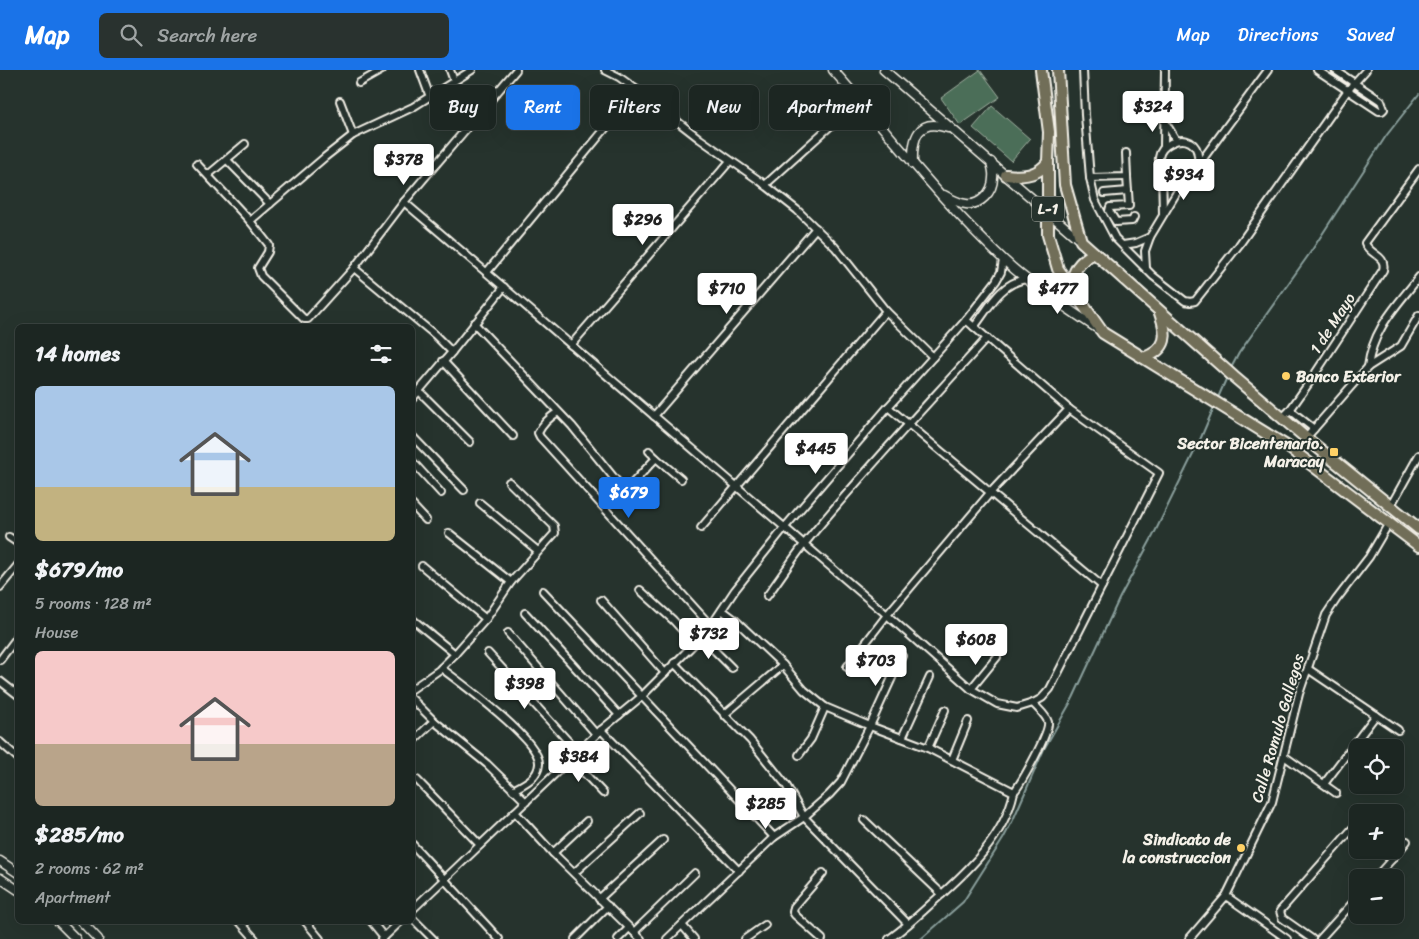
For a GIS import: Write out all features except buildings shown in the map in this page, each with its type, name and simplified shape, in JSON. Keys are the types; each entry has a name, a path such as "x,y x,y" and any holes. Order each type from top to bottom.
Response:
{"main road":[{"name":"L-1","path":"1041,70 1049,132 1048,235 1058,268 1103,333 1288,447 1419,546"},
{"name":"L-1","path":"1058,70 1065,185 1081,241"},
{"path":"1006,175 1026,176 1044,167 1048,162"},
{"path":"1081,241 1224,369 1419,529"},
{"path":"1071,289 1072,277 1078,264 1094,253"},
{"path":"1144,358 1152,355 1164,343 1166,331 1159,311"}],"street":[{"path":"358,83 382,70"},
{"path":"250,222 325,157 354,135 430,97 420,70"},
{"path":"450,70 454,81"},
{"path":"448,85 472,70"},
{"path":"197,164 250,222 269,246 268,252 258,268 261,276 304,319 311,316 354,268 404,202 516,70"},
{"path":"605,70 630,85"},
{"path":"833,70 846,85"},
{"path":"884,70 1081,241"},
{"path":"1083,70 1090,178 1095,200 1115,238 1153,276 1186,301 1195,301 1239,245 1348,90 1366,70"},
{"path":"1163,215 1162,168 1160,161 1164,146 1165,70"},
{"path":"1146,268 1144,251 1150,237 1186,177 1194,171 1268,70"},
{"path":"1317,70 1379,111 1382,111 1384,108 1381,101 1335,70"},
{"path":"340,101 354,135"},
{"path":"1164,119 1176,140"},
{"path":"679,122 797,210 835,246 886,311 933,358"},
{"path":"913,164 912,151 917,133 932,124 952,129"},
{"path":"487,272 604,130"},
{"path":"765,185 826,130"},
{"path":"885,130 936,190 1003,260 1026,279 1103,333"},
{"path":"1164,146 1176,140 1182,140 1191,144 1197,152 1198,164"},
{"path":"208,175 245,144"},
{"path":"1197,152 1214,144"},
{"path":"1126,154 1129,206 1110,208 1109,211 1116,222 1132,221 1134,216"},
{"path":"227,160 270,204"},
{"path":"571,345 730,161"},
{"path":"936,190 958,202 967,205 976,204 982,200 992,184 994,177 991,162"},
{"path":"1162,168 1172,177 1186,177"},
{"name":"1 de Mayo","path":"1282,418 1290,410 1383,270 1385,264 1382,259 1369,250 1365,243 1419,169"},
{"path":"1090,178 1127,177"},
{"path":"1104,193 1128,191"},
{"path":"404,202 736,485 971,690 1004,706 1024,707 1042,698 1050,689 1159,472 1069,409 966,320"},
{"path":"654,416 816,228"},
{"path":"1123,245 1136,243 1150,237"},
{"path":"415,907 599,732 641,697 711,626 735,590 784,527 966,320 996,281 1001,272 1003,260"},
{"path":"354,268 435,335 452,352"},
{"path":"1368,366 1370,351 1378,330 1419,278"},
{"path":"974,327 1005,288 1017,281 1026,279"},
{"path":"415,396 504,287"},
{"path":"701,528 886,311"},
{"path":"970,314 980,320"},
{"path":"1306,438 1368,366 1401,346 1419,314"},
{"path":"474,323 572,426 623,489 628,488 656,458"},
{"path":"767,596 804,544 908,424 954,377 987,338"},
{"path":"443,361 513,436"},
{"path":"419,391 470,442"},
{"path":"888,407 1102,586"},
{"path":"847,667 887,615 990,493 1069,409"},
{"path":"1290,410 1314,429"},
{"path":"558,412 540,429 538,433 540,437 711,626"},
{"path":"415,439 464,490"},
{"path":"649,451 681,479"},
{"path":"1390,507 1419,455"},
{"path":"415,464 441,493"},
{"path":"415,687 442,668 455,654 486,618 511,582 555,533 554,526 509,482"},
{"path":"480,503 538,551"},
{"path":"415,508 426,520"},
{"name":"Calle Romulo Gallegos","path":"1189,939 1226,896 1272,802 1299,694 1313,649 1330,607 1369,557 1389,523"},
{"path":"449,533 511,582"},
{"path":"9,537 15,541"},
{"path":"422,566 486,618"},
{"path":"0,587 15,569"},
{"path":"640,590 673,620 694,643"},
{"path":"543,591 774,837"},
{"path":"601,600 665,673"},
{"path":"722,610 783,665 804,690 825,706 870,726 928,748 1014,792"},
{"path":"525,613 619,715"},
{"path":"415,621 455,654"},
{"path":"508,633 599,732 739,870"},
{"path":"701,637 732,668"},
{"path":"0,660 15,640"},
{"path":"488,653 578,752"},
{"path":"667,939 774,837 804,817 830,795 841,782 870,726 902,656"},
{"path":"971,690 998,656"},
{"path":"674,663 750,740 786,785 804,817 908,924"},
{"path":"724,714 783,665"},
{"path":"442,668 510,723 539,758 536,776 513,790"},
{"path":"1308,669 1398,730"},
{"path":"902,738 930,677"},
{"path":"0,681 15,694"},
{"path":"415,702 434,721 487,764 526,802"},
{"path":"888,939 942,894 974,863 1002,823 1014,792 1039,749 1048,724 1047,720 1033,704"},
{"path":"799,755 811,739 825,706"},
{"path":"928,748 945,710"},
{"path":"1324,784 1376,715"},
{"path":"415,739 434,721"},
{"path":"952,760 968,721"},
{"path":"0,742 15,755"},
{"path":"1284,756 1336,794"},
{"path":"571,759 603,793"},
{"path":"417,780 480,846"},
{"path":"515,812 553,853 641,939"},
{"path":"574,873 640,813"},
{"path":"864,820 942,894"},
{"path":"553,853 587,821"},
{"path":"1312,939 1282,918 1280,911 1349,832"},
{"path":"599,899 664,840"},
{"path":"1404,844 1407,841"},
{"path":"415,847 499,939"},
{"path":"1383,869 1391,859"},
{"path":"0,861 15,871"},
{"path":"618,939 632,930 695,873"},
{"path":"822,939 795,915 793,909 823,874"},
{"path":"0,878 15,888"},
{"path":"1226,896 1286,939"},
{"path":"576,939 608,906"},
{"path":"1320,939 1349,907"},
{"path":"415,921 433,939"},
{"path":"61,924 76,939"},
{"path":"84,924 98,939"},
{"path":"242,924 255,939"},
{"path":"308,924 320,939"},
{"path":"373,924 383,938 398,924"},
{"path":"745,939 765,924"},
{"path":"682,925 694,939"}],"green space":[{"path":"980,70 1000,97 960,125 941,98"},
{"path":"992,106 1030,139 1011,161 973,128"}],"waterway":[{"path":"1231,368 1239,353 1310,253 1386,136 1419,94"},
{"path":"1217,400 1227,377"},
{"path":"921,939 963,902 1003,839 1044,749 1073,698 1120,597 1153,536 1200,440 1214,407"}],"place":[{"name":"Banco Exterior","path":"1286,376"},
{"name":"Sector Bicentenario. Maracay","path":"1334,452"},
{"name":"Sindicato de la construccion","path":"1241,848"}]}
